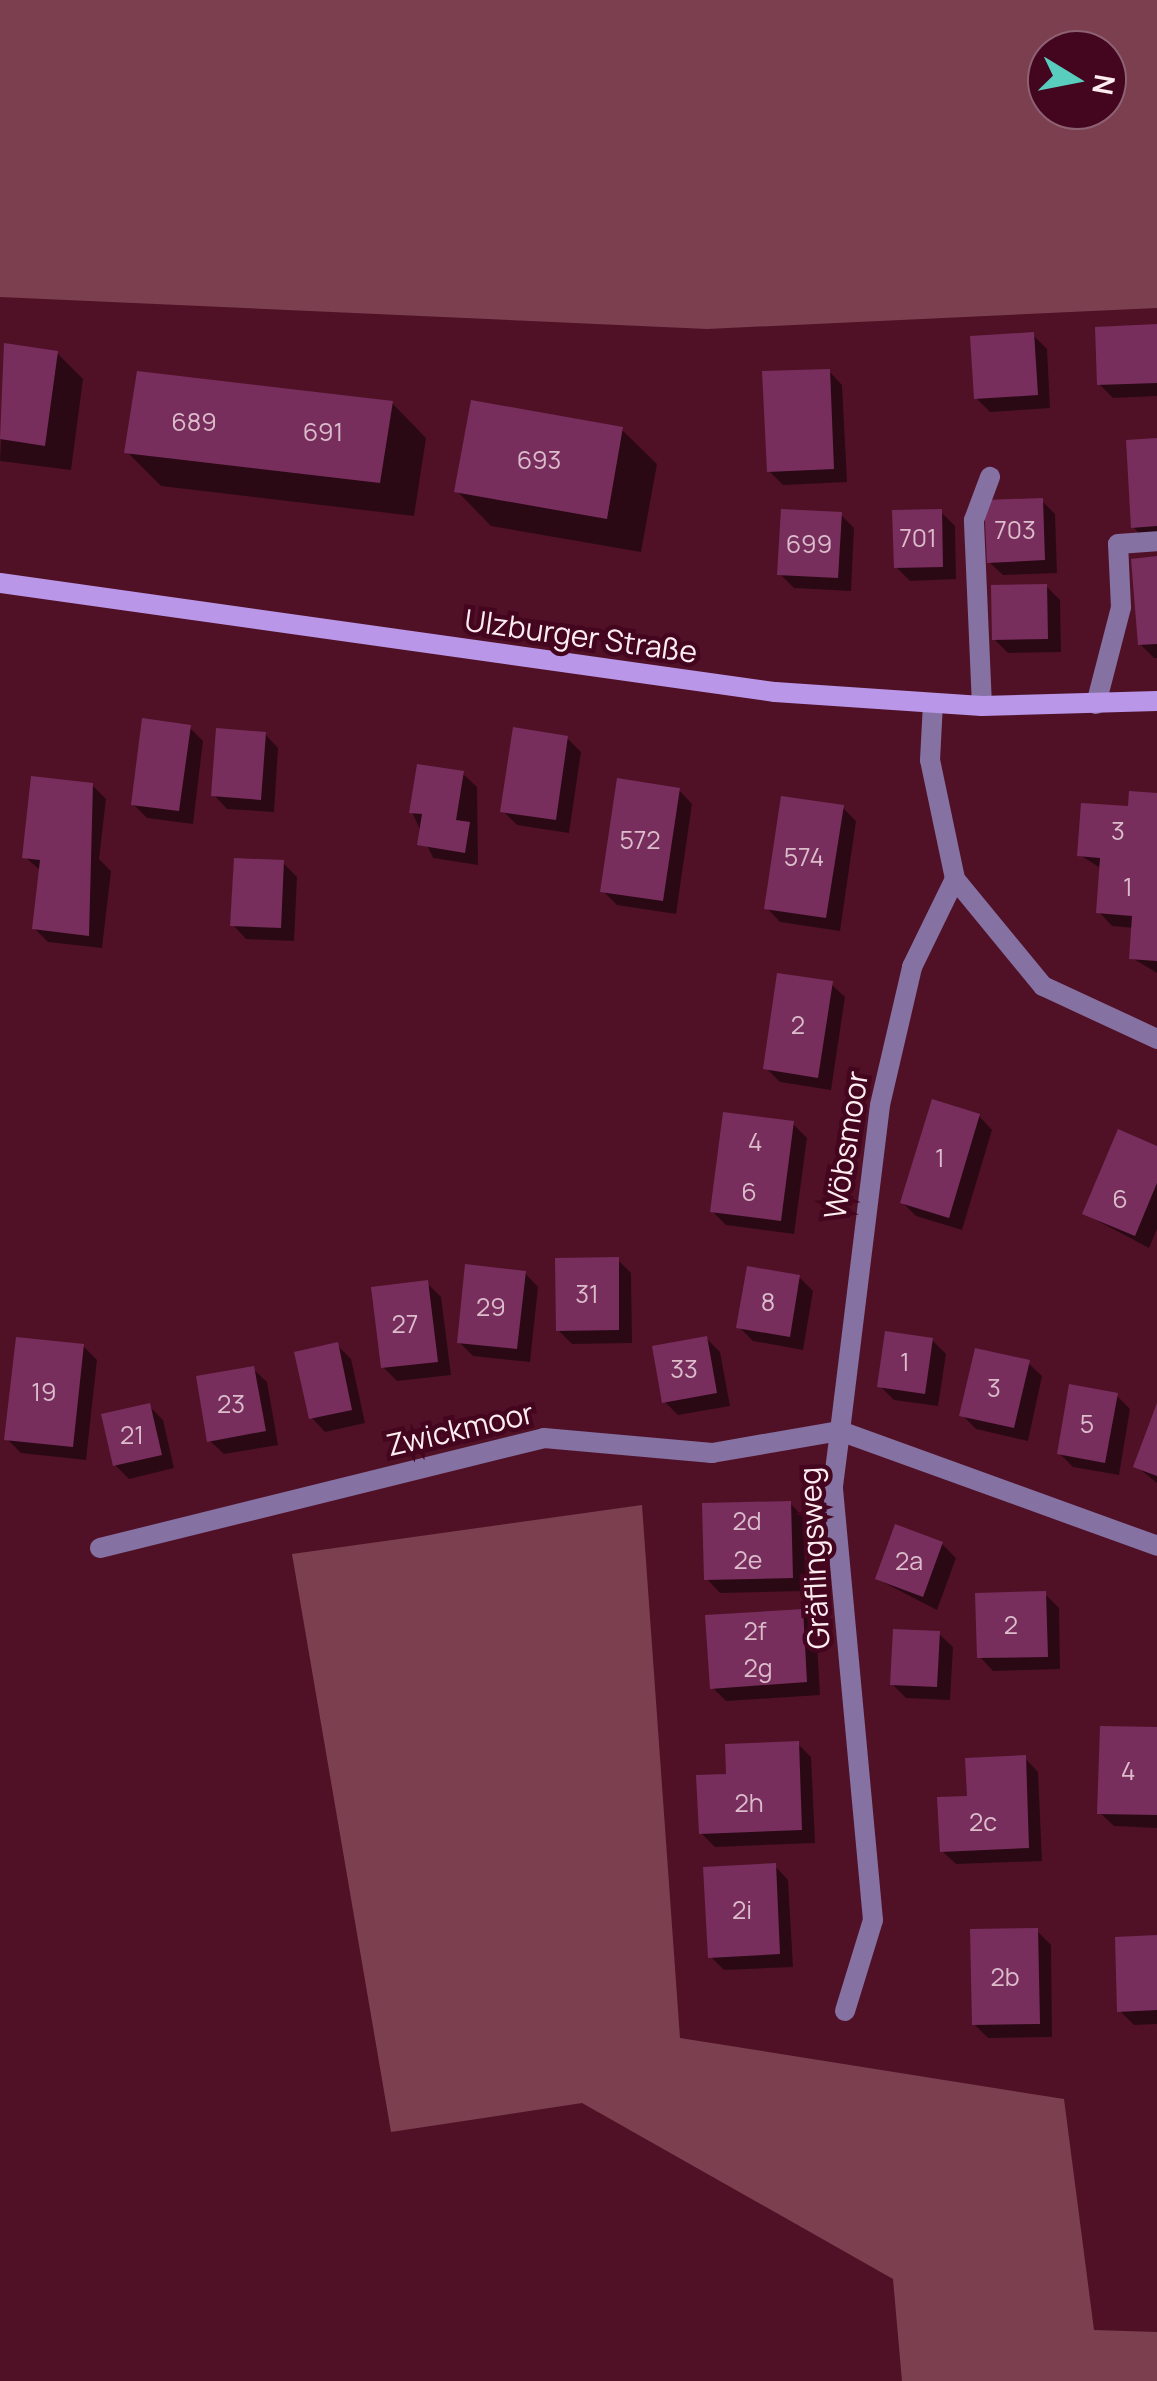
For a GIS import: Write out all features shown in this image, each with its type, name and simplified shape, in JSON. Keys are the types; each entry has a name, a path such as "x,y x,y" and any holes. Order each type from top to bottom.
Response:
{"main road":[{"name":"Ulzburger Straße","path":"0,584 702,684 982,706 1157,701"}],"street":[{"path":"982,706 974,520 990,477"},
{"path":"1096,704 1121,607 1118,544 1157,541"},
{"path":"933,704 930,760 955,880 1042,986 1157,1039"},
{"name":"Wöbsmoor","path":"840,1431 880,1105 912,967 955,880"},
{"name":"Gräflingsweg","path":"844,2012 873,1920 833,1486 840,1431 1157,1546"},
{"name":"Zwickmoor","path":"100,1548 544,1438 712,1453 840,1431"}],"shaded area":[{"path":"0,0 1157,0 1157,308 707,329 0,297"},
{"path":"642,1505 680,2038 1064,2099 1094,2330 1157,2332 1157,2381 902,2381 893,2279 582,2103 391,2132 292,1554"}],"building":[{"path":"1157,324 1157,383 1097,385 1095,327"},
{"path":"1034,332 1038,395 974,399 970,336"},
{"path":"4,343 58,351 45,446 0,439"},
{"path":"830,369 834,469 767,472 762,371"},
{"path":"137,371 393,401 380,483 124,453"},
{"path":"471,400 623,427 607,519 454,492"},
{"path":"1157,438 1157,526 1131,528 1126,440"},
{"path":"1043,498 1045,560 987,563 984,500"},
{"path":"781,509 842,512 838,578 777,575"},
{"path":"942,509 943,567 894,568 892,510"},
{"path":"1157,556 1157,644 1138,645 1131,559"},
{"path":"1047,584 1048,639 992,640 991,585"},
{"path":"142,718 191,725 179,811 131,805"},
{"path":"513,727 568,736 556,820 500,812"},
{"path":"216,728 266,732 261,800 211,796"},
{"path":"417,764 464,771 456,820 470,822 465,853 417,845 422,814 409,813"},
{"path":"31,776 93,783 89,936 32,929 40,860 22,858"},
{"path":"617,778 680,788 663,901 600,892"},
{"path":"1129,791 1157,793 1157,961 1129,959 1132,916 1096,913 1100,858 1077,856 1081,803 1128,806"},
{"path":"781,796 844,805 826,918 764,909"},
{"path":"234,858 284,860 281,928 230,926"},
{"path":"777,973 833,981 818,1078 763,1069"},
{"path":"932,1099 980,1114 949,1218 900,1203"},
{"path":"723,1112 794,1121 781,1221 710,1212"},
{"path":"1118,1129 1157,1146 1157,1183 1135,1236 1082,1214"},
{"path":"619,1257 619,1330 556,1331 555,1258"},
{"path":"465,1264 526,1271 517,1349 457,1343"},
{"path":"747,1266 800,1275 790,1337 736,1328"},
{"path":"428,1280 438,1362 381,1368 371,1287"},
{"path":"885,1331 933,1338 925,1394 877,1387"},
{"path":"707,1336 717,1393 662,1403 652,1346"},
{"path":"16,1337 84,1344 73,1447 4,1440"},
{"path":"338,1342 352,1410 309,1419 294,1352"},
{"path":"975,1348 1030,1360 1014,1428 959,1416"},
{"path":"254,1366 266,1431 207,1442 196,1376"},
{"path":"1069,1384 1118,1393 1105,1463 1057,1454"},
{"path":"150,1403 162,1455 113,1466 101,1414"},
{"path":"1157,1403 1157,1476 1133,1467"},
{"path":"791,1501 793,1578 704,1580 702,1503"},
{"path":"895,1524 943,1542 923,1597 875,1579"},
{"path":"1046,1591 1048,1657 977,1658 975,1593"},
{"path":"803,1609 807,1682 710,1689 705,1615"},
{"path":"893,1629 940,1631 937,1687 890,1685"},
{"path":"1100,1726 1157,1727 1157,1815 1097,1814"},
{"path":"799,1741 802,1830 699,1834 696,1775 726,1774 725,1744"},
{"path":"1026,1755 1029,1848 940,1852 937,1797 967,1796 965,1758"},
{"path":"776,1863 780,1954 708,1958 703,1867"},
{"path":"1038,1928 1040,2024 972,2025 970,1929"},
{"path":"1157,1935 1157,2010 1117,2012 1115,1937"}]}
